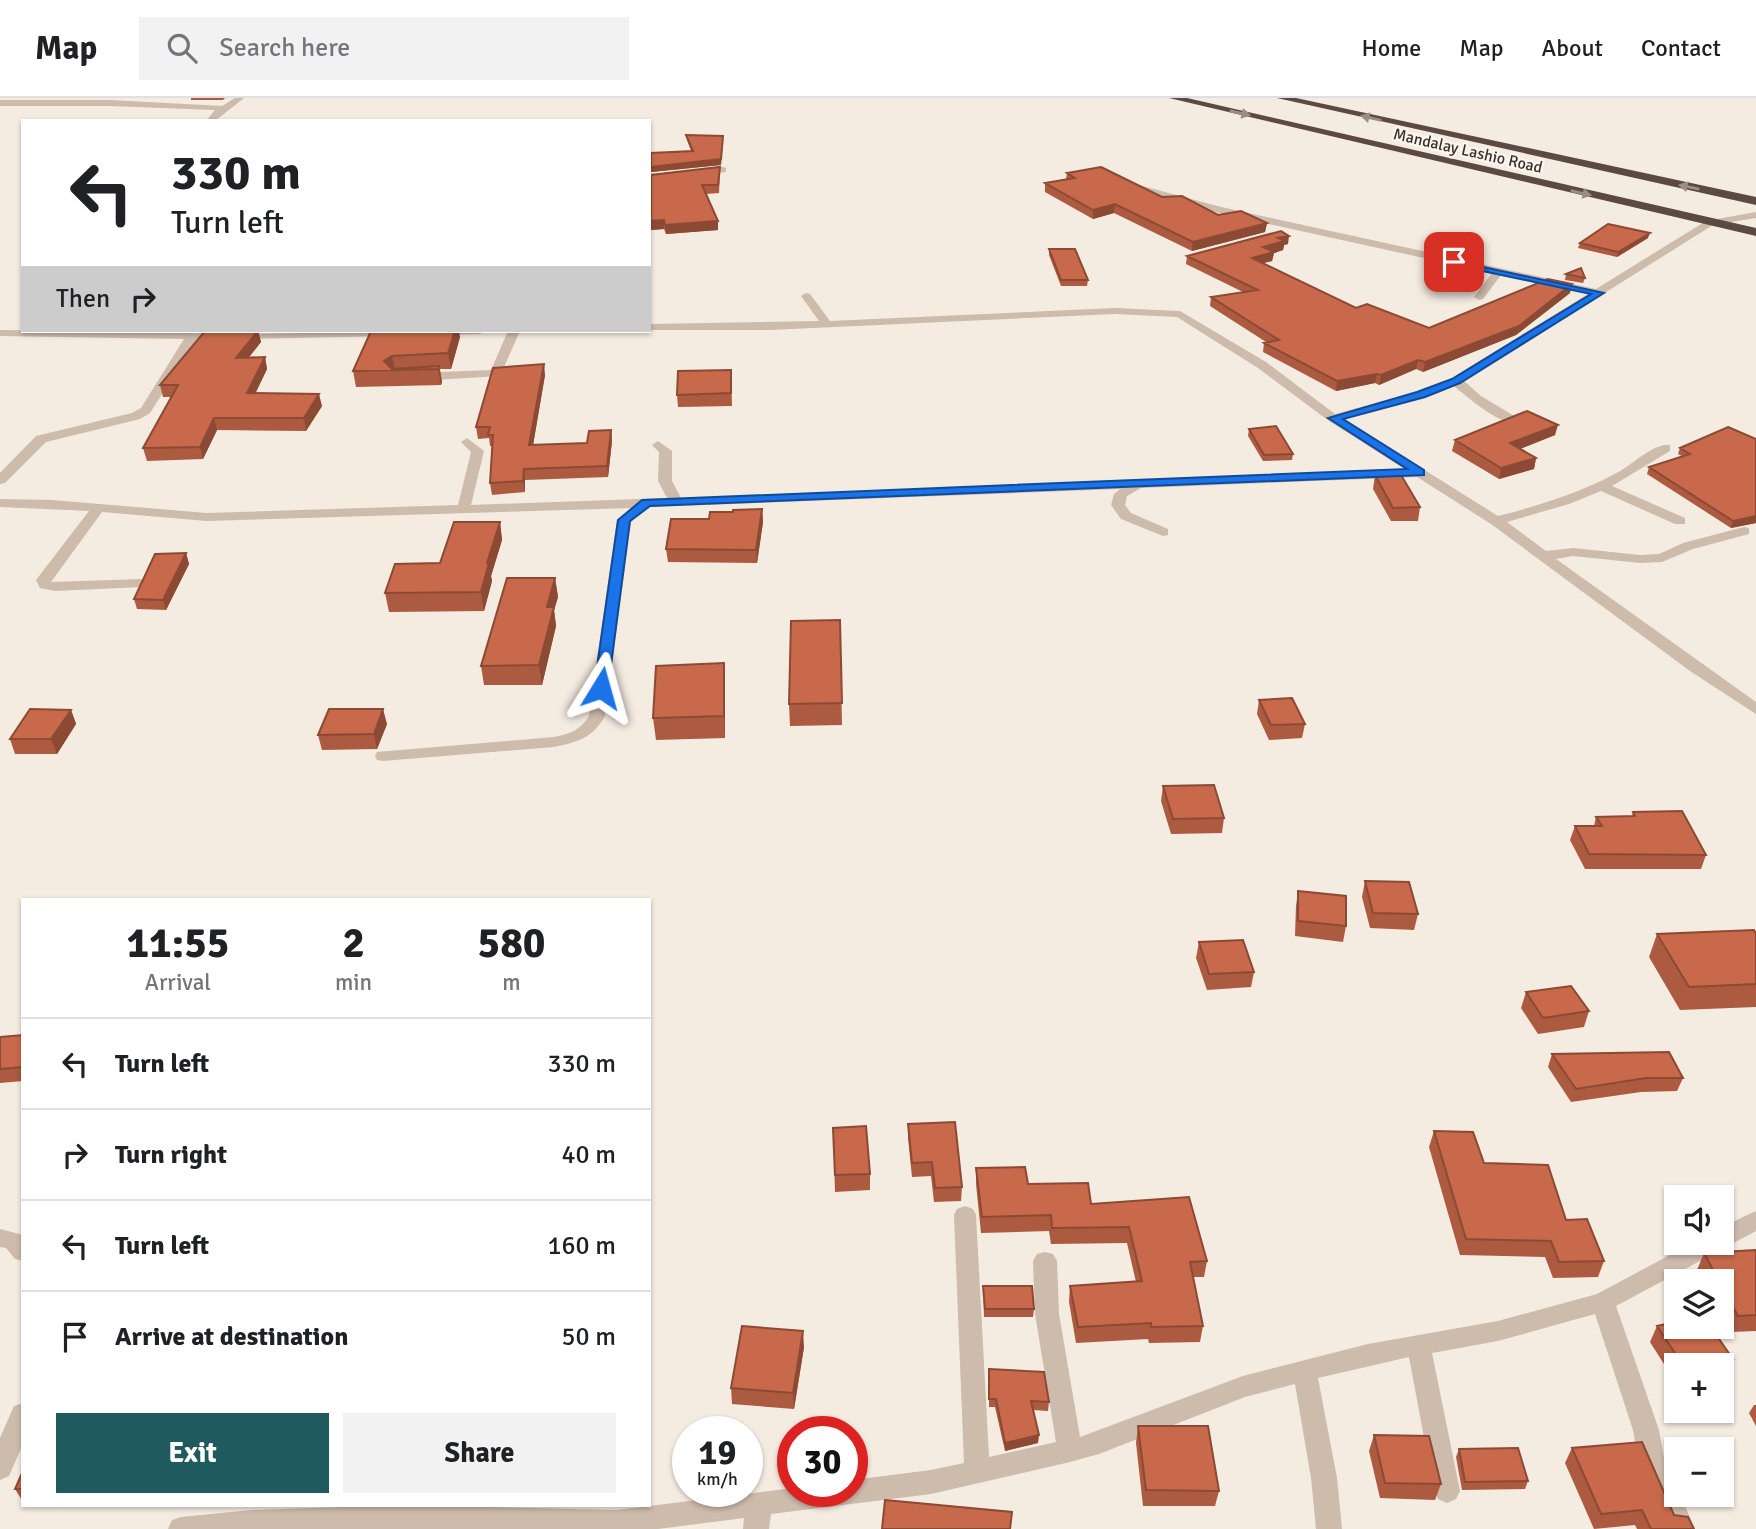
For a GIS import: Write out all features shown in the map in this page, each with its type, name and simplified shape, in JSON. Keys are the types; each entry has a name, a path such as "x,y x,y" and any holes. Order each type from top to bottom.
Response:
{"highway":[{"name":"Mandalay Lashio Road","path":"1174,98 1756,232"},
{"name":"Mandalay Lashio Road","path":"1282,98 1756,201"}],"street":[{"path":"0,103 110,103 220,108 240,98"},
{"path":"212,119 220,108"},
{"path":"651,177 723,170"},
{"path":"1127,183 1219,210 1599,293"},
{"path":"1333,418 1421,395 1456,381 1710,223 1756,215"},
{"path":"1276,233 1306,230"},
{"path":"1479,297 1499,272"},
{"path":"806,296 827,324"},
{"path":"651,327 827,324 1115,311 1180,314 1262,365 1333,418 1496,521 1756,709"},
{"path":"0,333 400,333"},
{"path":"408,378 496,373 513,333"},
{"path":"0,480 41,439 136,416 146,410 188,334"},
{"path":"1456,381 1477,399 1512,420"},
{"path":"464,508 478,451 467,442"},
{"path":"658,445 666,451 665,481 676,502"},
{"path":"1496,521 1550,508 1604,487 1665,448"},
{"path":"0,503 38,503 207,517 1136,485 1420,472"},
{"path":"1136,485 1121,494 1118,505 1126,516 1163,533"},
{"path":"1604,487 1680,521"},
{"path":"383,757 554,741 581,736 592,727 597,716 624,520 646,503"},
{"path":"98,509 43,580 45,585 55,587 142,583"},
{"path":"1544,556 1573,552 1640,559 1662,558 1696,544 1744,531"},
{"path":"965,1215 977,1471"},
{"path":"1734,1232 1756,1220"},
{"path":"0,1238 13,1240 21,1250"},
{"path":"763,1502 931,1482 1090,1446 1243,1387 1368,1354 1498,1331 1603,1302 1691,1255"},
{"path":"1045,1261 1047,1314 1070,1451"},
{"path":"1603,1302 1646,1430 1651,1458 1682,1529"},
{"path":"1419,1346 1447,1491"},
{"path":"1306,1371 1324,1478 1329,1529"},
{"path":"0,1468 21,1419"},
{"path":"181,1529 331,1513 617,1522 724,1507"},
{"path":"756,1529 759,1507"}],"building":[{"path":"686,135 723,136 721,159 651,167 651,153 693,151"},
{"path":"720,167 718,185 702,185 718,221 665,225 664,220 651,221 651,175"},
{"path":"1101,167 1162,197 1182,196 1218,215 1241,211 1267,223 1193,242 1115,204 1093,210 1045,183 1075,178 1067,173"},
{"path":"1608,224 1650,233 1618,252 1580,243"},
{"path":"1281,231 1289,236 1278,238 1285,241 1263,247 1274,252 1252,258 1356,308 1367,304 1429,328 1548,279 1572,284 1519,326 1425,362 1418,360 1381,375 1337,381 1264,343 1279,340 1211,297 1258,290 1187,256"},
{"path":"1049,249 1075,249 1088,280 1061,280"},
{"path":"1581,268 1585,278 1566,274"},
{"path":"203,333 256,333 236,358 265,357 247,393 319,394 304,418 214,418 200,447 143,448 178,385 160,385"},
{"path":"370,333 454,333 448,353 392,356 384,361 392,369 439,366 438,369 353,371"},
{"path":"544,364 529,445 587,443 589,431 611,430 607,466 524,469 523,481 490,483 493,435 488,435 490,427 476,427 493,368"},
{"path":"731,370 731,393 677,395 678,371"},
{"path":"1527,411 1558,425 1510,443 1536,458 1501,468 1455,440"},
{"path":"1276,426 1293,454 1264,455 1249,429"},
{"path":"1728,427 1756,439 1756,516 1733,521 1649,467 1690,454 1680,448"},
{"path":"1375,475 1401,475 1420,507 1393,508"},
{"path":"762,509 756,550 666,549 671,519 709,519 710,512"},
{"path":"454,522 500,522 481,592 385,593 395,564 440,563"},
{"path":"186,553 163,600 134,599 155,554"},
{"path":"507,578 555,578 547,607 554,607 539,665 481,666"},
{"path":"840,620 842,703 789,704 791,621"},
{"path":"724,663 724,716 653,718 656,666"},
{"path":"1292,698 1305,724 1271,725 1259,700"},
{"path":"30,709 71,710 51,739 10,739"},
{"path":"329,709 383,709 374,734 318,735"},
{"path":"1214,785 1224,818 1173,819 1163,786"},
{"path":"1682,811 1706,855 1589,854 1575,826 1602,826 1596,817 1635,816 1633,812"},
{"path":"1365,881 1409,882 1418,914 1373,913"},
{"path":"1298,891 1346,896 1346,926 1298,921"},
{"path":"1754,930 1756,984 1689,987 1657,934"},
{"path":"1243,940 1254,972 1209,974 1199,942"},
{"path":"1571,986 1589,1011 1543,1018 1526,992"},
{"path":"21,1035 21,1067 0,1069 0,1037"},
{"path":"1669,1052 1683,1078 1646,1078 1576,1089 1552,1054"},
{"path":"955,1122 962,1187 935,1188 932,1162 912,1163 908,1124"},
{"path":"866,1126 870,1174 835,1175 833,1128"},
{"path":"1434,1131 1473,1132 1484,1163 1548,1165 1566,1220 1587,1219 1604,1261 1559,1262 1551,1241 1466,1239"},
{"path":"1025,1167 1028,1184 1088,1183 1091,1204 1189,1197 1207,1261 1190,1262 1203,1326 1151,1327 1151,1323 1078,1327 1070,1286 1142,1281 1129,1227 1052,1228 1051,1215 982,1217 976,1168"},
{"path":"1756,1250 1756,1315 1738,1316 1734,1309 1734,1269 1713,1269 1705,1255 1734,1255 1734,1251"},
{"path":"983,1286 1032,1286 1034,1309 985,1309"},
{"path":"1664,1325 1664,1336 1657,1326"},
{"path":"742,1326 803,1331 793,1393 731,1388"},
{"path":"1666,1339 1719,1339 1729,1353 1675,1353"},
{"path":"989,1369 1044,1372 1049,1402 1031,1401 1039,1435 1005,1443 996,1399 989,1399"},
{"path":"1138,1426 1208,1426 1219,1491 1146,1490"},
{"path":"1374,1435 1429,1436 1441,1484 1385,1483"},
{"path":"1642,1442 1664,1492 1664,1507 1670,1507 1674,1515 1688,1517 1694,1529 1651,1529 1642,1510 1601,1514 1572,1448"},
{"path":"1518,1448 1528,1481 1465,1482 1459,1449"},
{"path":"21,1476 21,1489 15,1489"},
{"path":"885,1500 1012,1512 1010,1529 882,1529"}],"route":[{"path":"601,688 624,520 646,503 1420,472 1333,418 1421,395 1456,381 1599,293 1454,262"}]}
